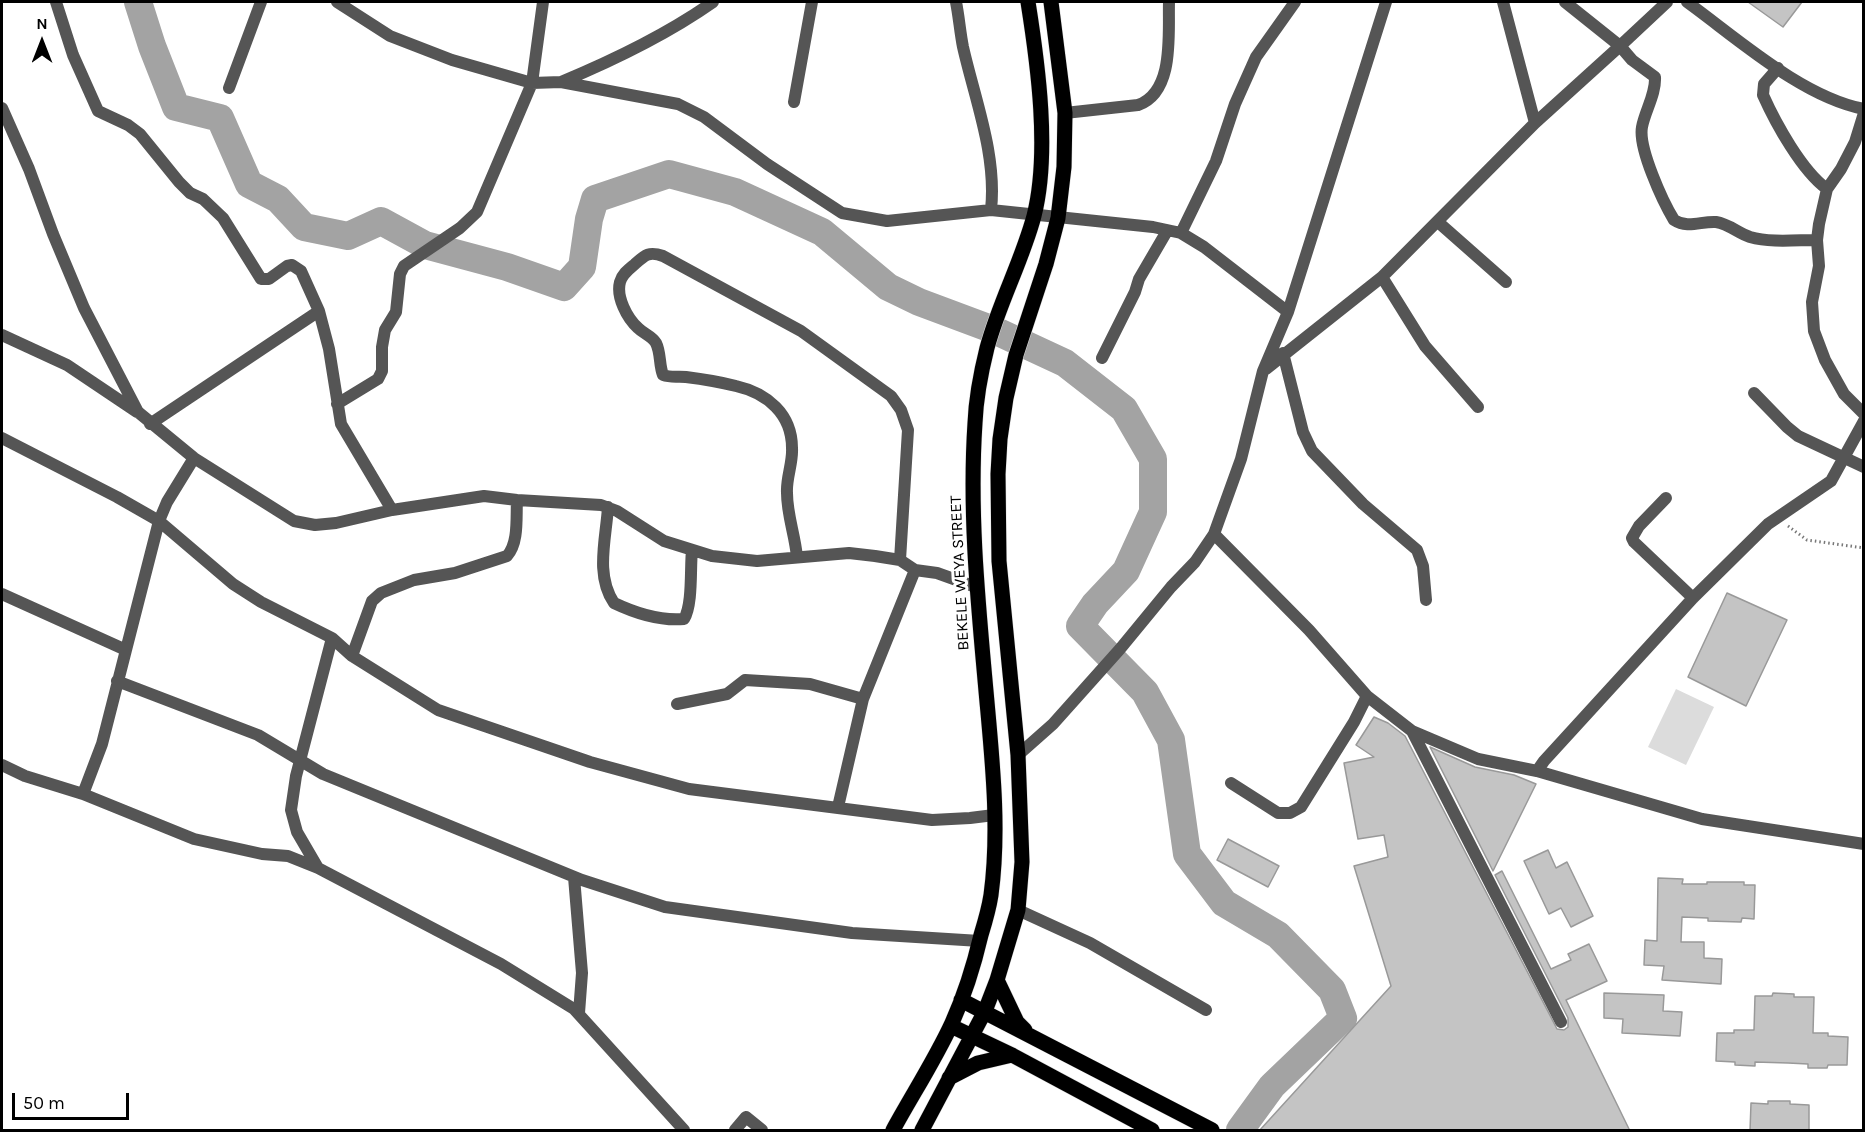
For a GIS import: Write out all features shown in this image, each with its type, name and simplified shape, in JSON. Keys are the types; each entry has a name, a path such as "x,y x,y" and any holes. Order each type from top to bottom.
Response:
{"main road":[{"name":"BEKELE WEYA STREET","path":"893,1131 951,1026 980,941 991,897 994,815 991,742 976,587 972,507 975,423 987,348 1035,214 1041,155 1041,113 1035,44 1028,2"},
{"path":"928,1128 949,1078 985,1011 1018,910 1022,862 1018,755 1001,584 997,514 1000,439 1016,355 1059,218 1064,167 1065,113 1051,2"},
{"path":"997,980 1017,1022 1029,1034"},
{"path":"961,1000 1212,1131"},
{"path":"951,1026 1012,1055 1152,1131"},
{"path":"949,1078 978,1063 1012,1055"}],"street":[{"path":"56,2 73,55 98,111 128,125 140,134 179,182 190,193 203,199 223,218 261,279 269,279 286,266 292,265 302,271 319,311 329,349 342,424 392,510"},
{"path":"229,88 261,2"},
{"path":"337,2 390,36 452,60 532,82 561,81 678,104 704,117 767,164 842,213 887,221 992,210 1181,233 1204,247 1288,312"},
{"path":"337,404 378,379 382,371 385,330 396,312 400,274 404,266 460,228 477,212 532,82 543,2"},
{"path":"561,81 630,51 713,2"},
{"path":"794,102 812,2"},
{"path":"957,2 963,45 983,123 994,185 992,210"},
{"path":"1065,113 1138,105 1146,102 1158,91 1167,63 1169,2"},
{"path":"1181,233 1216,160 1235,104 1256,57 1295,2"},
{"path":"1018,755 1053,724 1195,562 1214,534 1241,459 1263,371 1288,312 1386,2"},
{"path":"1503,2 1535,123"},
{"path":"1565,2 1654,77 1654,87 1642,126 1641,139 1644,152 1674,220 1680,224 1714,222 1728,225 1754,238 1817,240"},
{"path":"1263,371 1382,277 1535,123 1667,2"},
{"path":"1688,2 1809,89 1863,111 1855,142 1827,189 1819,224 1817,240 1819,266 1812,302 1814,331 1825,360 1844,394 1863,414"},
{"path":"1778,68 1764,84 1763,95 1803,166 1827,189"},
{"path":"2,108 30,169 53,234 84,308 138,412"},
{"path":"1438,222 1506,282"},
{"path":"1102,358 1135,292 1139,279 1167,231"},
{"path":"796,556 788,511 787,489 792,449 791,434 784,417 775,403 756,392 736,386 685,377 669,378 663,375 657,345 627,315 621,298 619,284 623,275 645,254 654,252 663,256 801,331 891,396 901,410 908,430 900,560"},
{"path":"1382,277 1425,346 1478,407"},
{"path":"150,423 319,311"},
{"path":"2,335 67,365 138,412 194,458 294,521 315,525 336,523 392,510 484,496 517,501 601,505 664,541 712,556 757,561 849,553 900,560 915,570 937,573 976,587"},
{"path":"1283,353 1303,432 1312,451 1363,504 1417,550 1423,566 1426,600"},
{"path":"1754,393 1786,427 1798,436 1863,467"},
{"path":"1537,771 1693,598 1768,524 1832,481 1863,421"},
{"path":"2,438 159,521 233,584 261,602 332,638 352,656 438,710 590,762 689,789 932,819 994,815"},
{"path":"83,794 102,744 159,521 167,502 194,458"},
{"path":"1666,498 1639,526 1632,538 1693,598"},
{"path":"352,656 372,601 381,594 414,580 455,573 507,556 514,539 517,501"},
{"path":"608,507 603,554 604,578 614,603 647,615 684,619 687,614 692,550"},
{"path":"1214,534 1309,630 1367,696 1412,731 1478,759 1537,771 1702,819 1863,844"},
{"path":"838,807 863,699 915,570"},
{"path":"2,594 126,650"},
{"path":"318,868 297,832 291,810 296,776 332,638"},
{"path":"677,704 727,694 745,680 810,684 863,699"},
{"path":"117,681 258,735 323,774 574,877 664,907 852,933 980,941"},
{"path":"1231,783 1278,813 1290,813 1301,807 1354,722 1367,696"},
{"path":"1412,731 1561,1022"},
{"path":"2,765 37,780 83,794 194,839 262,854 288,856 318,868 501,964 579,1013 684,1131"},
{"path":"574,877 582,974 579,1013"},
{"path":"1018,910 1090,943 1206,1010"},
{"path":"735,1131 746,1117 762,1131"}],"path":[{"path":"1777,518 1807,540 1863,548"}],"shaded area":[{"path":"1676,689 1714,707 1686,765 1648,747"}],"building":[{"path":"1748,2 1802,2 1783,27"},
{"path":"1727,593 1787,620 1746,706 1688,677"},
{"path":"1374,717 1388,723 1405,736 1557,1029 1564,1030 1568,1027 1568,1018 1495,875 1502,871 1551,969 1571,960 1568,954 1589,944 1607,981 1566,1000 1630,1131 1259,1131 1391,986 1354,866 1388,857 1384,835 1358,839 1344,763 1374,757 1356,745"},
{"path":"1430,747 1475,767 1514,775 1536,784 1493,871"},
{"path":"1228,839 1279,866 1268,887 1217,860"},
{"path":"1548,850 1556,868 1567,862 1593,916 1571,927 1561,908 1549,914 1524,861"},
{"path":"1658,878 1683,879 1682,884 1744,882 1744,885 1755,885 1754,919 1742,918 1741,922 1682,917 1681,942 1704,942 1704,958 1722,959 1721,984 1662,980 1664,966 1644,965 1645,940 1657,941"},
{"path":"1604,993 1664,995 1663,1011 1682,1012 1680,1036 1622,1033 1623,1019 1604,1018"},
{"path":"1773,993 1794,994 1794,997 1814,997 1813,1033 1848,1037 1847,1065 1808,1068 1808,1064 1755,1062 1755,1066 1716,1061 1717,1033 1754,1030 1755,996 1772,996"},
{"path":"1768,1101 1790,1101 1790,1104 1809,1105 1809,1131 1750,1131 1751,1103 1768,1104"}],"waterway":[{"path":"138,2 152,46 176,107 220,118 249,184 278,199 304,227 348,236 381,221 425,245 507,267 564,287 582,267 589,219 595,199 669,174 735,192 822,232 888,287 919,302 994,330 1065,363 1124,409 1153,459 1153,512 1126,571 1095,604 1080,626 1145,692 1171,740 1187,854 1224,903 1278,935 1332,990 1343,1018 1272,1086 1240,1130"}]}
